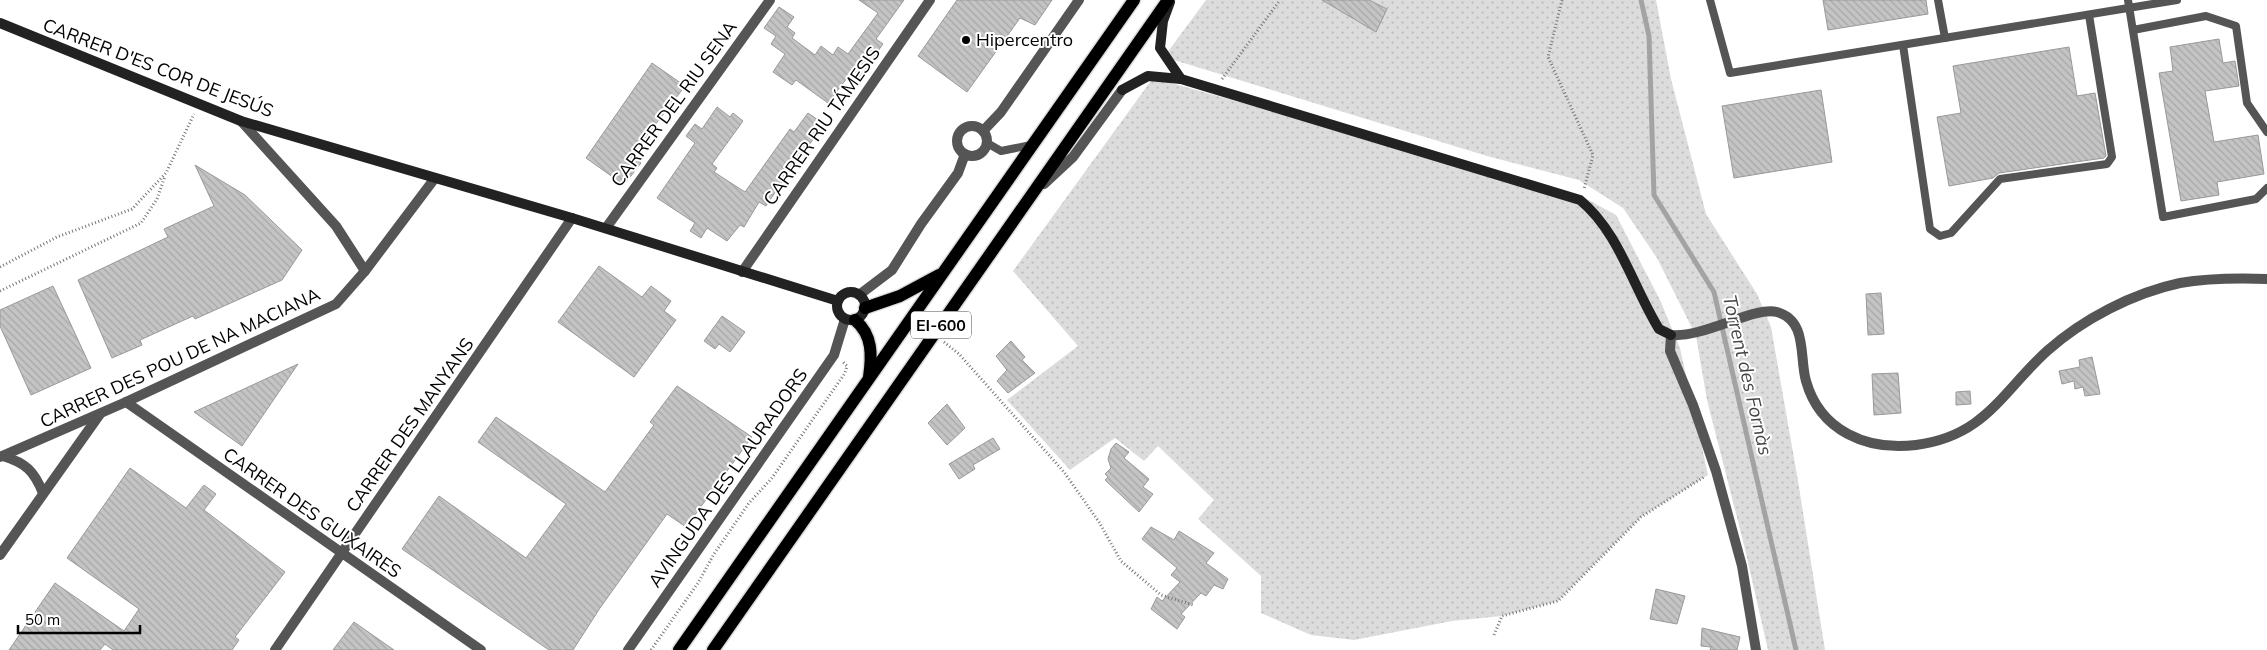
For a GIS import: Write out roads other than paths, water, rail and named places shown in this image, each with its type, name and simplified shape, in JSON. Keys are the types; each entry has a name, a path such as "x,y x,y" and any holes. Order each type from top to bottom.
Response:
{"main road":[{"name":"EI-600","path":"679,650 1134,0"},
{"name":"EI-600","path":"713,650 1169,0"},
{"path":"865,308 900,296 943,273"},
{"path":"850,319 863,326 868,337 871,361 869,378"}],"street":[{"name":"CARRER DEL RIU SENA","path":"606,228 770,0"},
{"name":"CARRER RIU TÁMESIS","path":"742,272 930,0"},
{"path":"983,131 1001,112 1079,0"},
{"path":"1169,0 1163,21 1160,48 1181,79"},
{"name":"CARRER D'ES COR DE JESÚS","path":"0,23 241,121 606,228 838,301"},
{"path":"1032,194 1073,157 1122,90 1148,76 1181,79 1214,90 1297,112 1580,200 1593,211 1605,228 1659,329 1671,335 1694,334 1762,312 1771,311 1790,319 1798,329 1806,381 1820,410 1838,429 1864,442 1883,446 1934,442 1961,433 1984,418 2047,351 2073,331 2117,305 2146,293 2180,283 2231,278 2267,279"},
{"path":"241,121 336,226 365,271"},
{"path":"969,126 979,128 983,131 987,143 978,155 965,154 957,145 958,135 961,130 969,126"},
{"path":"859,295 892,270 921,224 958,172 965,154"},
{"name":"CARRER DES POU DE NA MACIANA","path":"2,457 126,402 336,304 365,271 435,178"},
{"name":"CARRER DES MANYANS","path":"275,650 572,218"},
{"path":"847,293 859,295 864,301 865,308 862,316 850,319 839,314 838,301 847,293"},
{"name":"AVINGUDA DES LLAURADORS","path":"628,650 834,355 850,319"},
{"path":"1671,335 1670,351 1693,405 1716,470 1742,566 1756,650"},
{"name":"CARRER DES GUIXAIRES","path":"126,402 481,650"},
{"path":"0,555 100,413"},
{"path":"2,457 20,461 30,470 43,493"}],"lane":[{"path":"1710,0 1730,73 2089,15 2128,4 2176,0"},
{"path":"1938,0 1945,38"},
{"path":"2128,4 2163,217 2256,199 2267,188"},
{"path":"1902,45 1930,229 1940,236 1951,233 2000,179 2107,164 2112,157 2089,15"},
{"path":"2133,30 2206,16 2236,26 2247,103 2267,132"},
{"path":"987,143 1001,151 1033,144"}],"waterway":[{"name":"Torrent des Fornàs","path":"1641,0 1649,36 1654,195 1714,292 1796,650"}],"place":[{"name":"Hipercentro","path":"966,40"}]}
